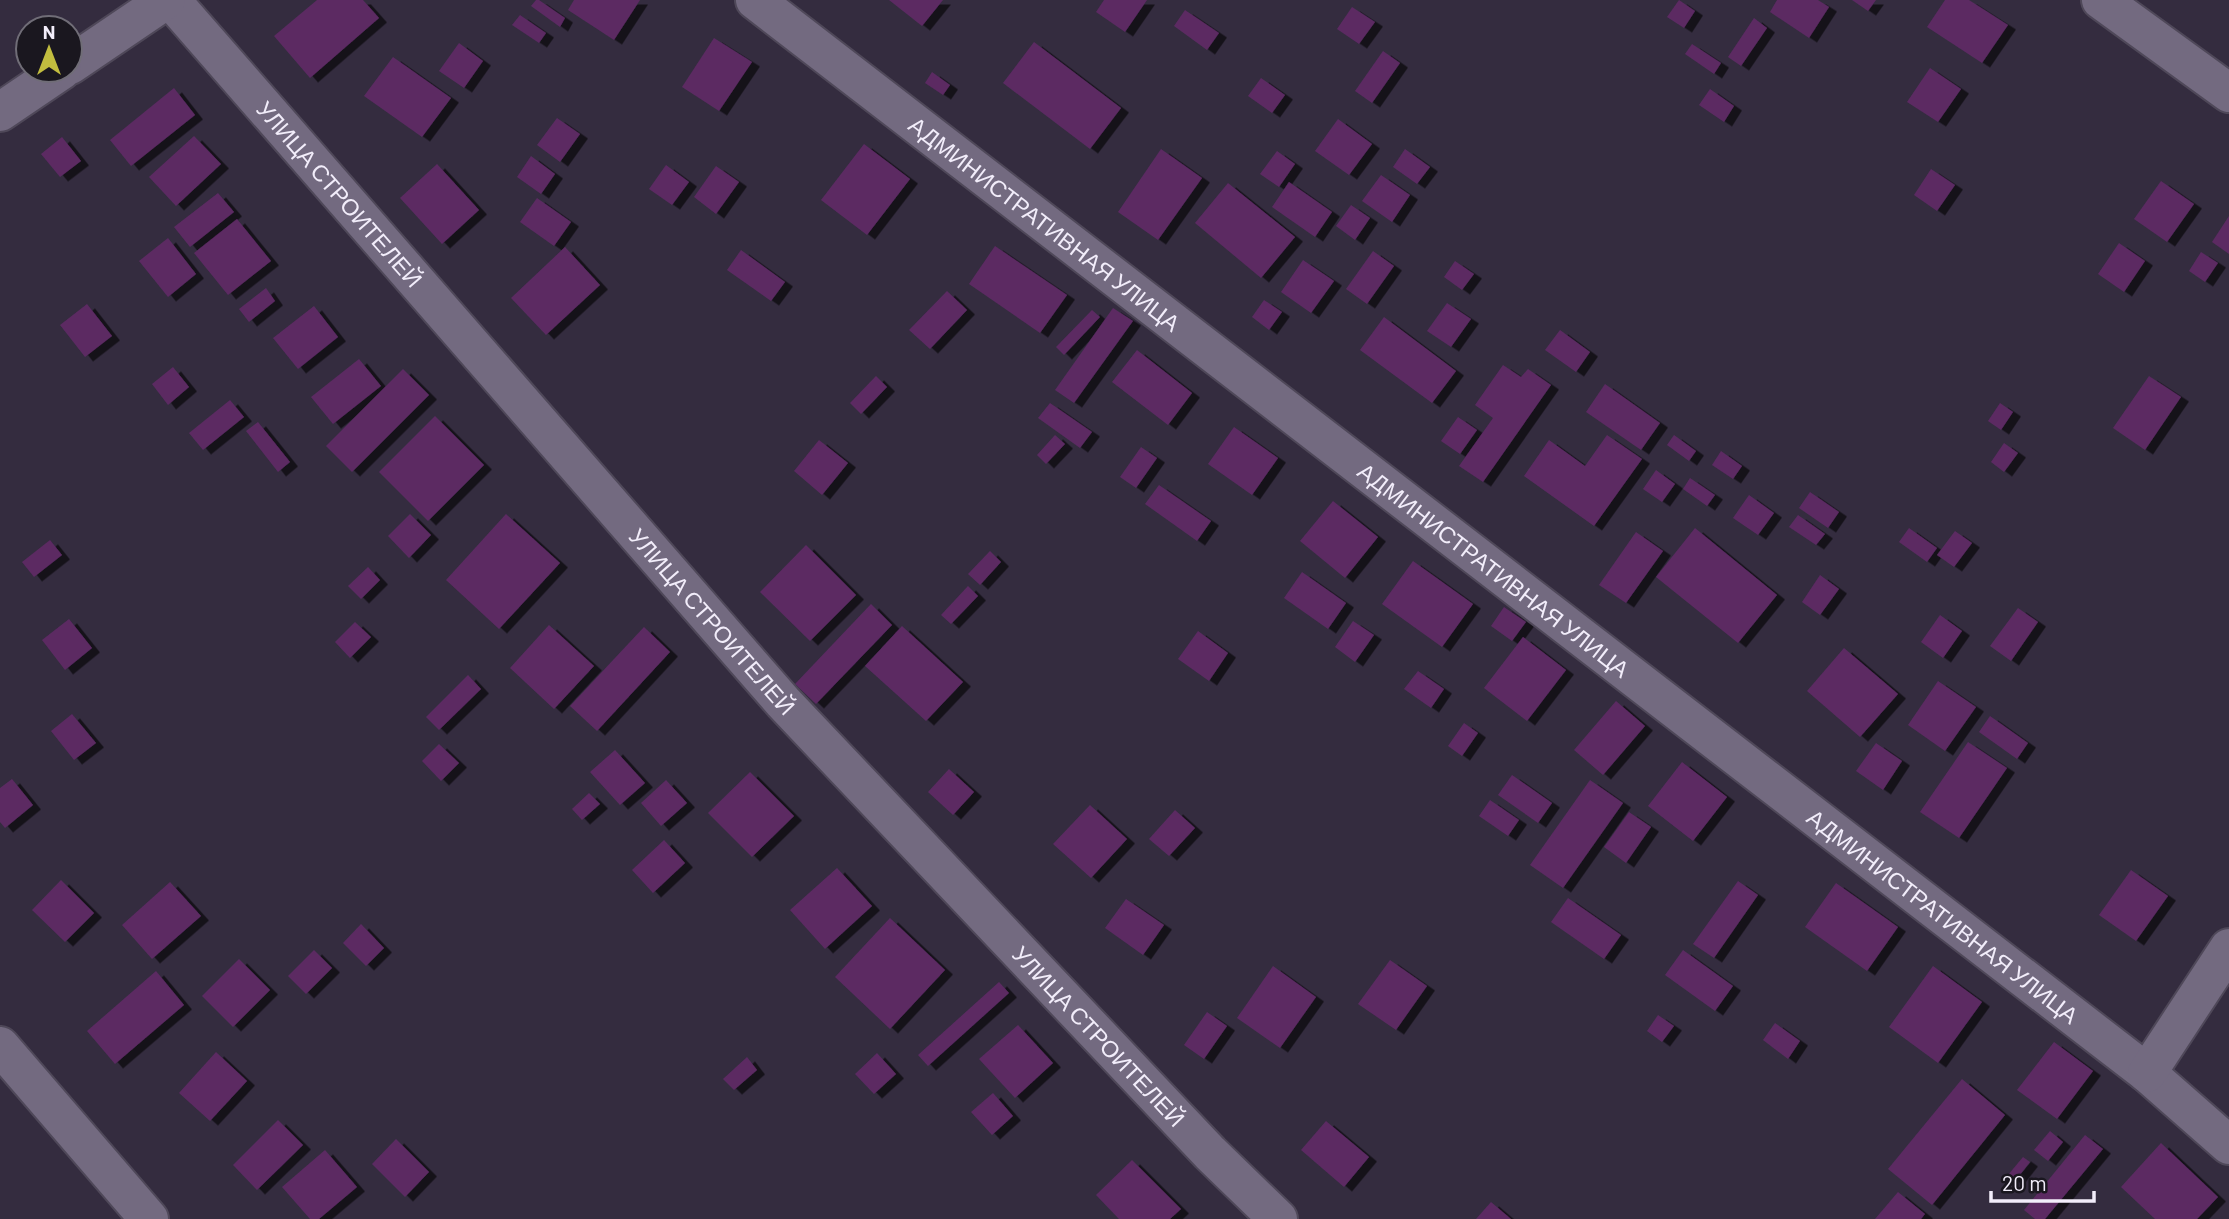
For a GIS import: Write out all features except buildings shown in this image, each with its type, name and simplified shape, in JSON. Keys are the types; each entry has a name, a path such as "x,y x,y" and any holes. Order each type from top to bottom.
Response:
{"street":[{"path":"84,56 166,0"},
{"name":"УЛИЦА СТРОИТЕЛЕЙ","path":"171,0 783,702 1200,1143 1278,1219"},
{"name":"АДМИНИСТРАТИВНАЯ УЛИЦА","path":"754,0 2147,1073 2229,1145"},
{"path":"2101,0 2229,93"},
{"path":"0,112 41,84"},
{"path":"2147,1073 2229,948"},
{"path":"0,1046 149,1219"}]}
